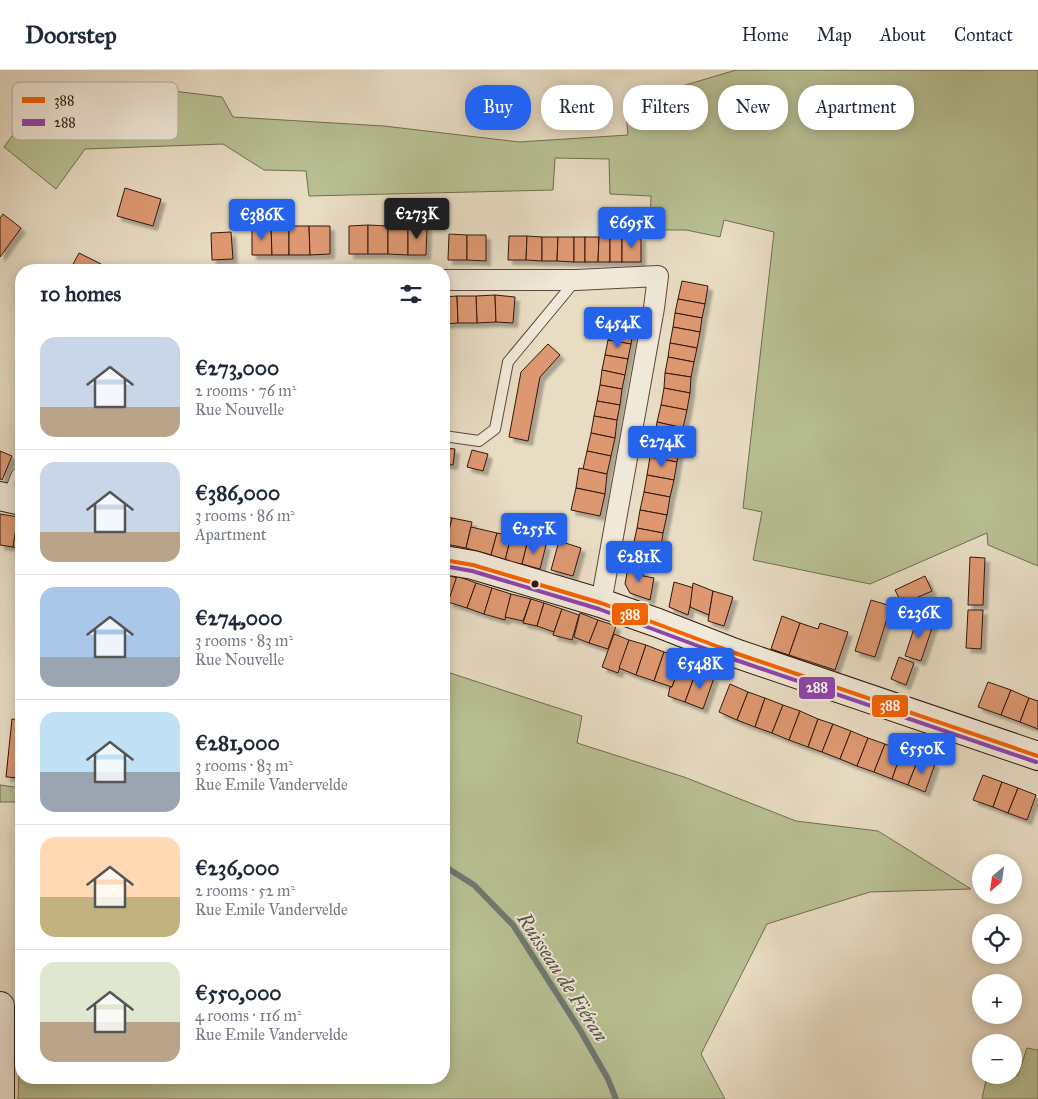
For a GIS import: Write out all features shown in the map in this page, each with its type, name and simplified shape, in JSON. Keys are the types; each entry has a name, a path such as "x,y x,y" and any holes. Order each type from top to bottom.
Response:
{"street":[{"path":"450,280 576,280 658,276 654,308 601,603"},
{"path":"450,561 473,565 601,603 735,653 1038,756"},
{"path":"0,1006 0,1097"}],"lane":[{"path":"450,437 479,441 495,429 508,362 576,280"}],"green space":[{"path":"736,70 1038,70 1038,566 988,545 987,533 870,584 753,560 762,512 743,508 774,232 724,220 720,237 686,230 650,230 651,196 610,194 609,159 555,158 553,190 309,196 306,171 264,170 223,144 85,149 56,189 4,147 12,136 12,140 178,140 178,92 222,97 233,117 384,126 519,142 628,135 628,130 708,130 708,85 686,85"},
{"path":"450,673 582,716 577,743 684,777 796,821 878,831 971,889 870,892 767,924 701,1054 725,1099 18,1099 19,1084 450,1084"},
{"path":"0,785 15,787 15,802 0,802"},
{"path":"1027,1048 1038,1050 1038,1099 982,1099 985,1084 1022,1084 1022,1063"}],"building":[{"path":"125,188 161,199 153,226 117,216"},
{"path":"3,214 21,228 0,257 0,218"},
{"path":"368,225 368,254 349,254 349,226"},
{"path":"368,225 388,226 388,254 368,254"},
{"path":"252,226 271,226 272,255 252,255"},
{"path":"271,226 289,226 289,255 272,255"},
{"path":"289,226 309,226 310,255 289,255"},
{"path":"309,226 330,226 330,254 310,255"},
{"path":"388,226 408,226 408,255 388,254"},
{"path":"408,226 427,226 426,255 408,255"},
{"path":"231,232 233,259 212,260 211,233"},
{"path":"449,234 467,235 467,260 448,260"},
{"path":"467,235 486,235 486,261 467,260"},
{"path":"509,236 527,236 526,260 508,260"},
{"path":"527,236 542,237 542,261 526,260"},
{"path":"542,237 558,237 557,261 542,261"},
{"path":"558,237 574,237 574,262 557,261"},
{"path":"574,237 585,237 585,262 574,262"},
{"path":"585,237 599,237 598,262 585,262"},
{"path":"599,237 610,237 610,262 598,262"},
{"path":"610,237 622,237 622,262 610,262"},
{"path":"622,237 641,237 641,262 622,262"},
{"path":"79,253 101,264 73,264"},
{"path":"682,281 708,286 705,304 678,299"},
{"path":"495,295 496,322 477,323 476,296"},
{"path":"495,295 515,297 513,323 496,322"},
{"path":"457,296 458,323 450,324 450,297"},
{"path":"457,296 476,296 477,323 458,323"},
{"path":"678,299 705,304 702,318 675,313"},
{"path":"613,310 636,314 633,333 610,328"},
{"path":"675,313 702,318 700,332 673,327"},
{"path":"673,327 700,332 697,348 670,343"},
{"path":"610,328 633,333 631,344 608,340"},
{"path":"608,340 631,344 628,359 605,355"},
{"path":"670,343 697,348 694,362 668,357"},
{"path":"548,344 560,355 540,377 528,441 509,437 521,372"},
{"path":"605,355 628,359 625,375 602,370"},
{"path":"668,357 694,362 691,377 665,373"},
{"path":"602,370 625,375 622,389 600,385"},
{"path":"665,373 691,377 690,393 664,388"},
{"path":"600,385 622,389 620,405 597,401"},
{"path":"664,388 690,393 687,410 661,405"},
{"path":"597,401 620,405 617,420 594,416"},
{"path":"661,405 687,410 683,428 657,422"},
{"path":"594,416 617,420 615,438 591,433"},
{"path":"657,422 683,428 680,445 654,440"},
{"path":"591,433 615,438 611,456 587,451"},
{"path":"654,440 680,445 677,462 650,457"},
{"path":"450,449 455,449 453,465 450,465"},
{"path":"472,450 488,454 483,471 467,467"},
{"path":"0,451 12,456 2,480 0,479"},
{"path":"587,451 611,456 607,474 583,469"},
{"path":"650,457 677,462 674,480 647,475"},
{"path":"579,468 607,474 605,494 576,488"},
{"path":"647,475 674,480 670,497 644,492"},
{"path":"576,488 605,494 600,516 571,510"},
{"path":"644,492 670,497 667,515 640,510"},
{"path":"640,510 667,515 663,533 637,528"},
{"path":"0,514 15,516 13,547 0,545"},
{"path":"452,518 472,522 466,548 450,545"},
{"path":"471,527 497,533 491,555 466,548"},
{"path":"637,528 663,533 661,547 634,542"},
{"path":"497,533 511,536 505,561 491,555"},
{"path":"511,536 528,540 522,564 505,561"},
{"path":"528,540 546,545 540,569 522,564"},
{"path":"559,541 581,548 573,576 551,570"},
{"path":"970,557 985,558 983,605 968,605"},
{"path":"628,567 644,570 643,576 654,578 650,600 630,593 625,584"},
{"path":"450,576 457,578 450,599"},
{"path":"457,576 476,583 467,608 450,603 450,596"},
{"path":"925,576 932,591 902,604 895,590"},
{"path":"674,582 694,588 688,615 669,607"},
{"path":"476,583 492,588 484,614 467,608"},
{"path":"693,583 713,591 709,615 690,607"},
{"path":"492,588 511,594 505,620 484,614"},
{"path":"713,591 733,597 724,626 708,621"},
{"path":"511,594 531,599 523,621 505,617"},
{"path":"531,599 544,603 537,626 523,623"},
{"path":"871,600 891,606 875,657 855,651"},
{"path":"544,603 562,609 554,632 537,626"},
{"path":"562,609 579,615 572,640 553,635"},
{"path":"968,610 983,610 981,649 966,648"},
{"path":"580,613 598,620 589,643 574,637"},
{"path":"782,616 800,623 789,655 771,649"},
{"path":"918,616 934,622 921,661 905,656"},
{"path":"598,620 616,626 608,649 589,643"},
{"path":"800,623 818,629 820,623 848,632 835,670 789,655"},
{"path":"614,634 629,640 618,673 602,667"},
{"path":"629,640 646,645 636,675 619,668"},
{"path":"646,645 664,652 654,681 636,675"},
{"path":"664,652 683,658 672,687 654,681"},
{"path":"899,657 914,663 906,685 891,679"},
{"path":"680,666 696,672 685,702 668,696"},
{"path":"696,672 714,678 703,709 685,702"},
{"path":"988,682 1011,690 1001,715 978,707"},
{"path":"730,684 748,692 737,720 719,712"},
{"path":"1011,690 1029,698 1020,722 1001,715"},
{"path":"748,692 765,698 755,727 737,720"},
{"path":"765,698 783,705 772,733 755,727"},
{"path":"1029,698 1038,701 1038,729 1020,722"},
{"path":"783,705 800,711 789,740 772,733"},
{"path":"800,711 818,719 808,747 789,740"},
{"path":"12,719 15,719 15,778 6,777"},
{"path":"818,719 833,724 822,752 808,747"},
{"path":"833,724 851,731 840,759 822,752"},
{"path":"851,731 868,738 857,766 840,759"},
{"path":"868,738 885,744 874,772 857,766"},
{"path":"885,744 902,751 892,779 874,772"},
{"path":"902,751 919,757 908,785 892,779"},
{"path":"919,757 935,764 925,792 908,785"},
{"path":"983,775 1002,782 993,807 973,800"},
{"path":"1002,782 1018,788 1008,813 993,807"},
{"path":"1018,788 1036,795 1027,820 1008,813"}],"waterway":[{"name":"Ruisseau de Fiéran","path":"450,870 474,885 513,925 580,1030 608,1079 616,1099"}],"transit line":[{"name":"388","path":"450,561 473,565 601,603 735,653 1038,756"},
{"name":"288","path":"450,567 472,571 599,609 733,659 1036,762"}]}
